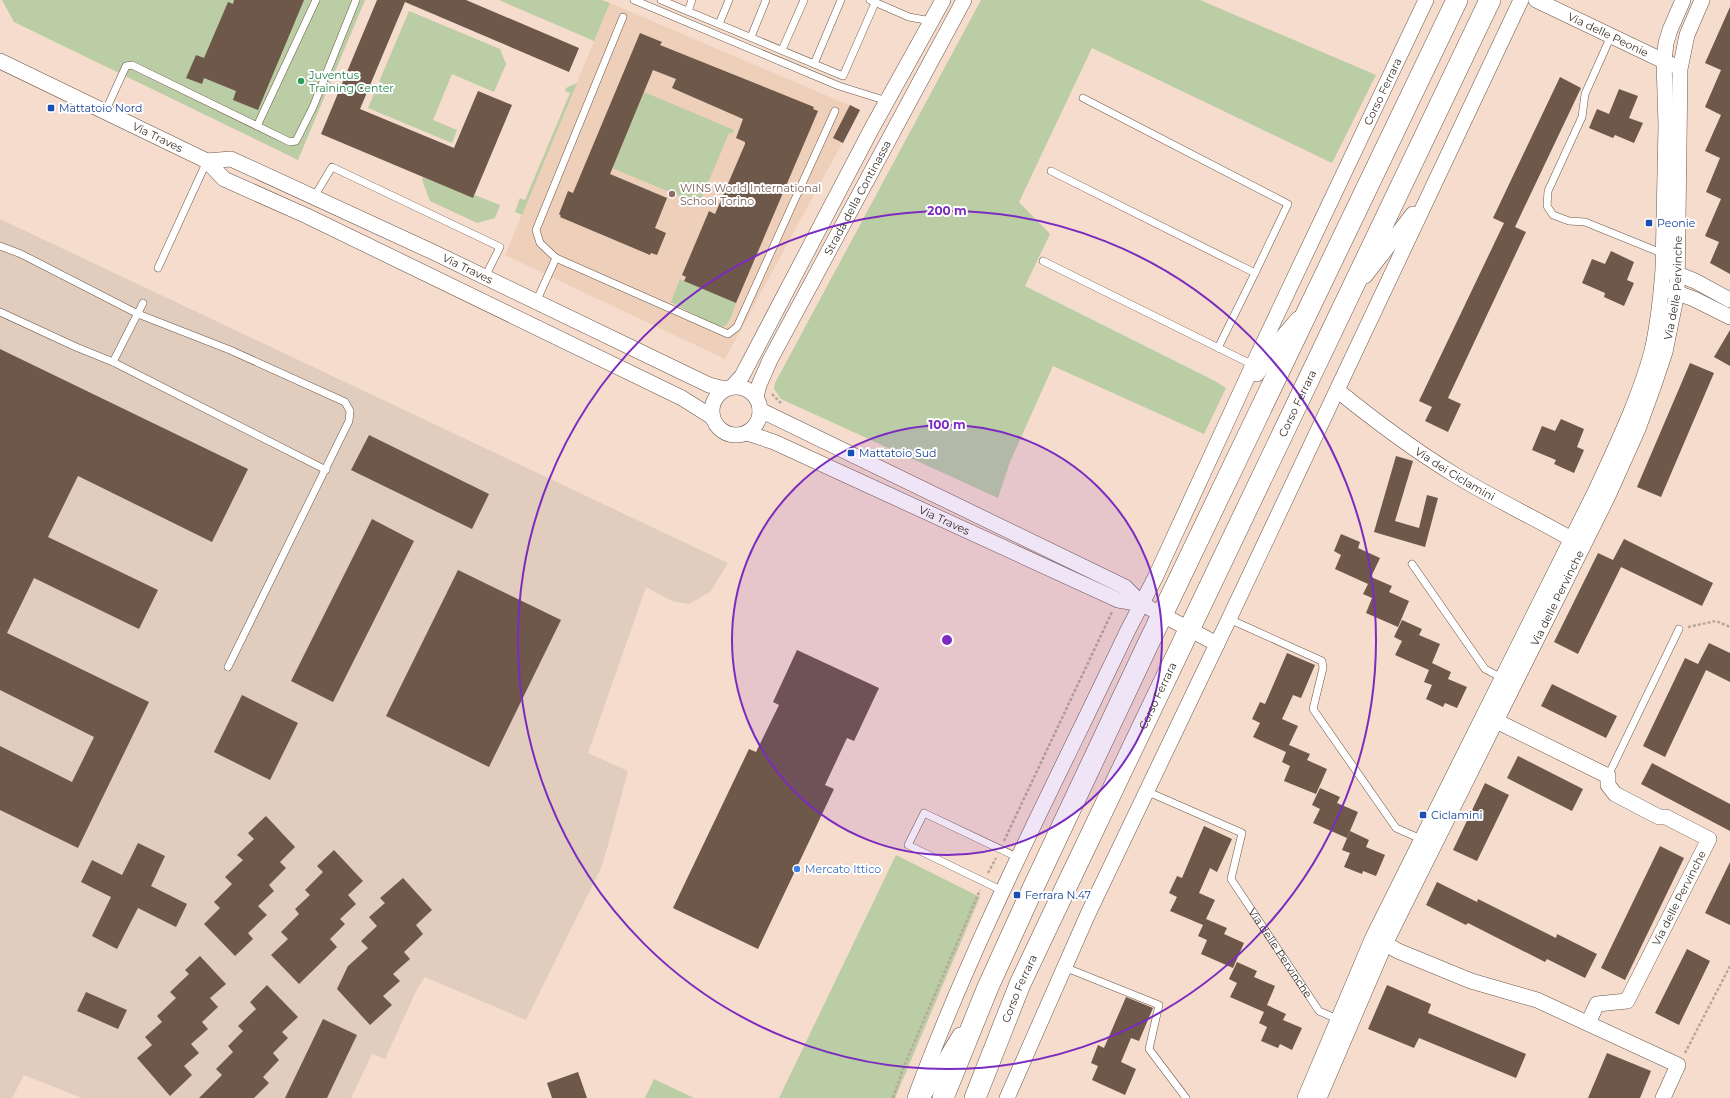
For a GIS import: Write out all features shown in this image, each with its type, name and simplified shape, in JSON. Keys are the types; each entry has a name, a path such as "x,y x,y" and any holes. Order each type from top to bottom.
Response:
{"main road":[{"name":"Corso Ferrara","path":"943,1098 988,987 1163,614 1457,0"},
{"name":"Corso Ferrara","path":"975,1098 1020,984 1490,0"}],"street":[{"name":"Strada della Continassa","path":"729,388 746,370 886,101 943,0"},
{"name":"Strada della Continassa","path":"758,404 759,385 770,360 964,0"},
{"name":"Corso Ferrara","path":"915,1098 934,1046 969,964 1142,604 1253,365 1426,0"},
{"name":"Corso Ferrara","path":"1007,1098 1064,967 1146,791 1229,619 1521,0"},
{"name":"Via delle Peonie","path":"1536,0 1680,69"},
{"name":"Via delle Pervinche","path":"1602,493 1643,379 1652,349 1662,288 1664,254 1666,118 1664,61 1666,43 1670,30 1683,0"},
{"name":"Via delle Pervinche","path":"1305,1098 1337,1018 1379,940 1602,493 1638,429 1654,385 1665,352 1677,293 1680,69 1687,35 1702,0"},
{"name":"Via Traves","path":"0,61 207,161 224,179 307,216 682,398 712,417"},
{"name":"Via Traves","path":"207,161 231,160 485,277 709,385 729,388"},
{"name":"Corso Ferrara","path":"1349,297 1428,197"},
{"path":"1663,269 1678,274 1730,300"},
{"path":"1662,288 1694,299 1730,317"},
{"name":"Corso Ferrara","path":"1237,400 1255,377 1274,347 1312,303"},
{"path":"729,388 746,388 758,404 757,423 747,433 733,436 725,433 714,424 711,408 713,401 718,394 729,388"},
{"name":"Via dei Ciclamini","path":"1337,390 1413,447 1454,474 1493,497 1577,542"},
{"name":"Via Traves","path":"758,404 1125,586 1142,604"},
{"name":"Via Traves","path":"747,433 780,445 1118,600 1142,604 1217,644"},
{"name":"Via delle Pervinche","path":"1319,1098 1379,940 1421,840 1490,718 1502,678 1577,542"},
{"path":"1490,718 1608,776"},
{"name":"Via delle Pervinche","path":"1588,1023 1597,1004 1627,1001 1709,839 1666,817 1659,817 1615,794 1608,785 1608,776"},
{"path":"1379,940 1470,981 1537,1000 1678,1065 1663,1098"},
{"name":"Corso Ferrara","path":"922,1098 988,987"}],"lane":[{"path":"257,126 316,0"},
{"path":"105,112 126,66 132,65 290,142 296,141 313,107 356,0"},
{"path":"634,0 839,86 886,101"},
{"path":"661,0 843,76 872,1 909,17 931,21"},
{"path":"688,11 692,0"},
{"path":"719,24 729,0"},
{"path":"751,37 766,0"},
{"path":"782,50 804,0"},
{"path":"814,64 841,0"},
{"path":"623,17 536,230 540,243 556,258 728,334 737,326 835,111"},
{"name":"Via delle Pervinche","path":"1611,36 1585,94 1582,117 1548,192 1548,206 1553,215 1569,221 1585,222 1664,254"},
{"path":"1083,98 1288,204 1218,348"},
{"path":"158,268 207,161"},
{"path":"314,197 332,167 500,247 485,277"},
{"path":"1051,171 1255,273"},
{"path":"0,246 21,254 138,314 230,350 345,402 350,411 350,421 228,667"},
{"path":"536,302 556,258"},
{"path":"1043,261 1253,365"},
{"path":"113,362 144,303"},
{"path":"0,312 76,347 113,362 326,470"},
{"path":"1412,564 1484,669 1502,678"},
{"path":"1229,619 1322,661 1323,668 1313,709 1396,828 1421,840"},
{"path":"1608,776 1679,629"},
{"name":"Via delle Pervinche","path":"1146,791 1242,833 1231,879 1319,1011 1337,1018"},
{"path":"1003,891 908,845 924,813 1019,858"},
{"path":"1064,967 1159,1005 1149,1049 1186,1098"}],"path":[{"path":"769,388 773,396 788,406"},
{"path":"893,1098 904,1066 984,882 1118,600"},
{"path":"1679,629 1716,621 1730,627"},
{"path":"1678,1065 1730,966"}],"shaded area":[{"name":"WINS World International School Torino","path":"610,3 860,110 725,359 505,255"},
{"path":"0,219 728,563 710,592 689,604 672,601 646,587 588,753 628,771 608,845 601,868 526,1020 425,977 417,989 385,1059 372,1054 351,1098 82,1098 24,1075 12,1098 0,1098"}],"green space":[{"name":"Juventus Training Center","path":"2,0 365,0 298,160 14,22"},
{"path":"499,0 602,0 610,3 594,41"},
{"path":"981,0 1200,0 1376,75 1332,163 1092,48 1019,202 1050,234 1025,286 1215,381 1226,388 1204,434 1053,366 1010,462 998,498 781,399 774,389 775,383"},
{"path":"409,11 500,49 506,64 494,92 452,74 433,120 457,130 452,143 368,108"},
{"path":"577,83 522,215 515,212 520,198 525,200 570,93 565,91 566,88"},
{"path":"644,92 734,130 732,134 729,133 699,204 612,168"},
{"path":"423,177 473,198 475,195 500,205 495,218 477,223 430,201 422,180"},
{"path":"680,279 736,303 728,322 722,327 718,327 671,302"},
{"path":"896,855 980,897 895,1098 779,1098"},
{"path":"654,1079 694,1098 645,1098"}],"building":[{"path":"234,0 304,0 258,110 233,100 236,91 204,78 202,84 186,78 196,55 204,58 228,2 233,4"},
{"path":"377,0 466,0 579,48 569,72 405,2 360,109 454,148 478,91 512,105 473,198 321,134"},
{"path":"1730,7 1730,274 1710,263 1719,242 1705,236 1721,199 1706,192 1720,158 1705,151 1721,115 1705,107 1721,70 1705,63"},
{"path":"640,33 662,42 660,45 814,107 813,109 818,111 736,303 684,281 686,277 682,275 709,211 715,214 745,144 745,142 736,138 743,119 672,88 676,79 653,70 610,174 667,198 655,228 666,233 657,255 651,253 650,255 560,217 561,216 559,214 568,191 573,193"},
{"path":"1560,77 1581,88 1515,227 1526,232 1448,398 1461,404 1448,432 1425,421 1432,407 1419,401 1504,223 1493,218"},
{"path":"1619,89 1638,96 1629,118 1643,123 1634,143 1615,135 1613,138 1589,128 1597,109 1609,114"},
{"path":"850,105 860,110 843,143 833,138"},
{"path":"1611,251 1634,262 1627,280 1634,283 1624,306 1604,297 1605,293 1582,283 1592,259 1605,264"},
{"path":"1730,330 1730,366 1714,357"},
{"path":"0,349 248,469 212,542 78,476 48,537 158,590 139,629 34,578 7,633 149,702 78,848 0,810 0,746 72,782 94,737 0,690"},
{"path":"1690,363 1714,373 1661,497 1637,487"},
{"path":"1561,419 1584,429 1577,447 1584,450 1574,473 1554,464 1556,460 1532,450 1542,426 1555,431"},
{"path":"369,435 489,494 472,529 351,470"},
{"path":"1396,456 1413,461 1395,521 1419,528 1427,495 1438,498 1425,547 1374,532"},
{"path":"372,519 414,541 333,702 291,681"},
{"path":"1341,534 1360,542 1358,548 1380,558 1371,577 1392,586 1389,592 1409,601 1398,627 1366,613 1372,598 1363,594 1368,584 1335,569 1341,555 1334,551"},
{"path":"1624,539 1713,583 1702,606 1621,567 1578,654 1554,642 1598,553 1613,560"},
{"path":"458,570 561,620 489,767 386,716"},
{"path":"1402,620 1422,629 1419,635 1440,644 1432,663 1451,672 1448,679 1467,687 1457,708 1445,703 1443,707 1426,699 1432,685 1424,682 1429,670 1395,655 1402,641 1394,637"},
{"path":"1709,643 1730,653 1730,682 1706,670 1665,757 1643,746 1685,658 1698,664"},
{"path":"797,650 879,688 854,741 847,738 825,785 834,789 758,949 673,908 749,749 756,752 779,705 773,702"},
{"path":"1287,653 1315,665 1301,698 1293,695 1282,719 1298,726 1289,745 1310,754 1307,760 1327,769 1316,794 1284,781 1290,766 1282,762 1286,752 1253,737 1260,723 1252,719 1260,702 1265,704"},
{"path":"1552,684 1617,716 1606,738 1541,706"},
{"path":"242,695 298,723 270,780 214,752"},
{"path":"1518,756 1583,789 1572,811 1507,778"},
{"path":"1652,763 1730,804 1730,831 1641,784"},
{"path":"1485,783 1509,795 1477,861 1453,850"},
{"path":"1320,788 1340,797 1337,803 1358,812 1347,838 1313,823 1320,809 1312,805"},
{"path":"266,816 295,847 280,862 286,868 269,885 274,891 258,906 267,915 248,933 253,939 235,956 204,924 220,908 214,902 232,884 225,877 243,860 237,855 254,839 248,833"},
{"path":"1204,826 1232,839 1217,872 1210,868 1199,893 1215,900 1206,919 1227,928 1224,934 1244,943 1233,968 1201,954 1207,940 1198,936 1203,925 1170,911 1177,897 1169,893 1177,876 1182,878"},
{"path":"1350,831 1369,840 1366,847 1385,855 1376,876 1363,871 1362,874 1344,867 1350,853 1342,850"},
{"path":"138,843 165,856 151,886 187,904 176,927 138,908 117,949 92,936 111,897 81,882 92,860 122,875"},
{"path":"1660,846 1684,858 1625,980 1601,968"},
{"path":"334,850 363,881 348,895 356,904 340,919 345,924 330,939 337,947 299,984 271,955 288,939 281,932 299,914 295,909 310,895 305,890 323,872 317,866"},
{"path":"1730,862 1730,925 1705,913"},
{"path":"403,878 432,910 416,925 423,934 404,952 410,959 393,974 400,981 383,996 392,1005 370,1025 337,989 348,966 368,948 361,941 377,926 369,917 385,903 380,898"},
{"path":"1437,882 1477,902 1478,899 1556,938 1557,934 1597,954 1585,978 1547,959 1545,962 1468,923 1466,925 1426,905"},
{"path":"1687,949 1710,961 1679,1025 1655,1013"},
{"path":"200,956 226,984 210,998 218,1007 202,1022 208,1029 191,1044 199,1053 184,1066 192,1075 170,1096 137,1058 152,1045 145,1037 162,1022 157,1016 176,998 170,992 189,974 185,970"},
{"path":"1237,962 1257,971 1254,977 1275,986 1267,1005 1286,1014 1283,1020 1302,1028 1292,1050 1280,1044 1278,1048 1261,1041 1267,1027 1259,1023 1264,1012 1230,997 1237,983 1229,979"},
{"path":"267,985 298,1017 282,1032 288,1038 273,1053 279,1060 263,1077 269,1083 254,1098 199,1098 222,1075 216,1069 233,1052 228,1046 243,1031 238,1026 256,1009 250,1002"},
{"path":"1387,985 1431,1004 1428,1013 1526,1054 1516,1078 1419,1038 1414,1048 1368,1029"},
{"path":"86,992 127,1010 118,1029 77,1011"},
{"path":"1126,997 1153,1008 1139,1041 1131,1038 1121,1062 1136,1069 1125,1095 1092,1080 1098,1066 1091,1063 1098,1045 1104,1048"},
{"path":"323,1019 357,1035 327,1098 285,1098"},
{"path":"1607,1053 1651,1071 1640,1098 1588,1098"},
{"path":"578,1072 587,1098 552,1098 547,1083"}],"place":[{"name":"Juventus Training Center","path":"301,81"},
{"name":"Mattatoio Nord","path":"51,108"},
{"name":"WINS World International School Torino","path":"672,194"},
{"name":"Peonie","path":"1649,223"},
{"name":"Mattatoio Sud","path":"851,453"},
{"name":"Ciclamini","path":"1423,815"},
{"name":"Mercato Ittico","path":"797,869"},
{"name":"Ferrara N.47","path":"1017,895"}]}
